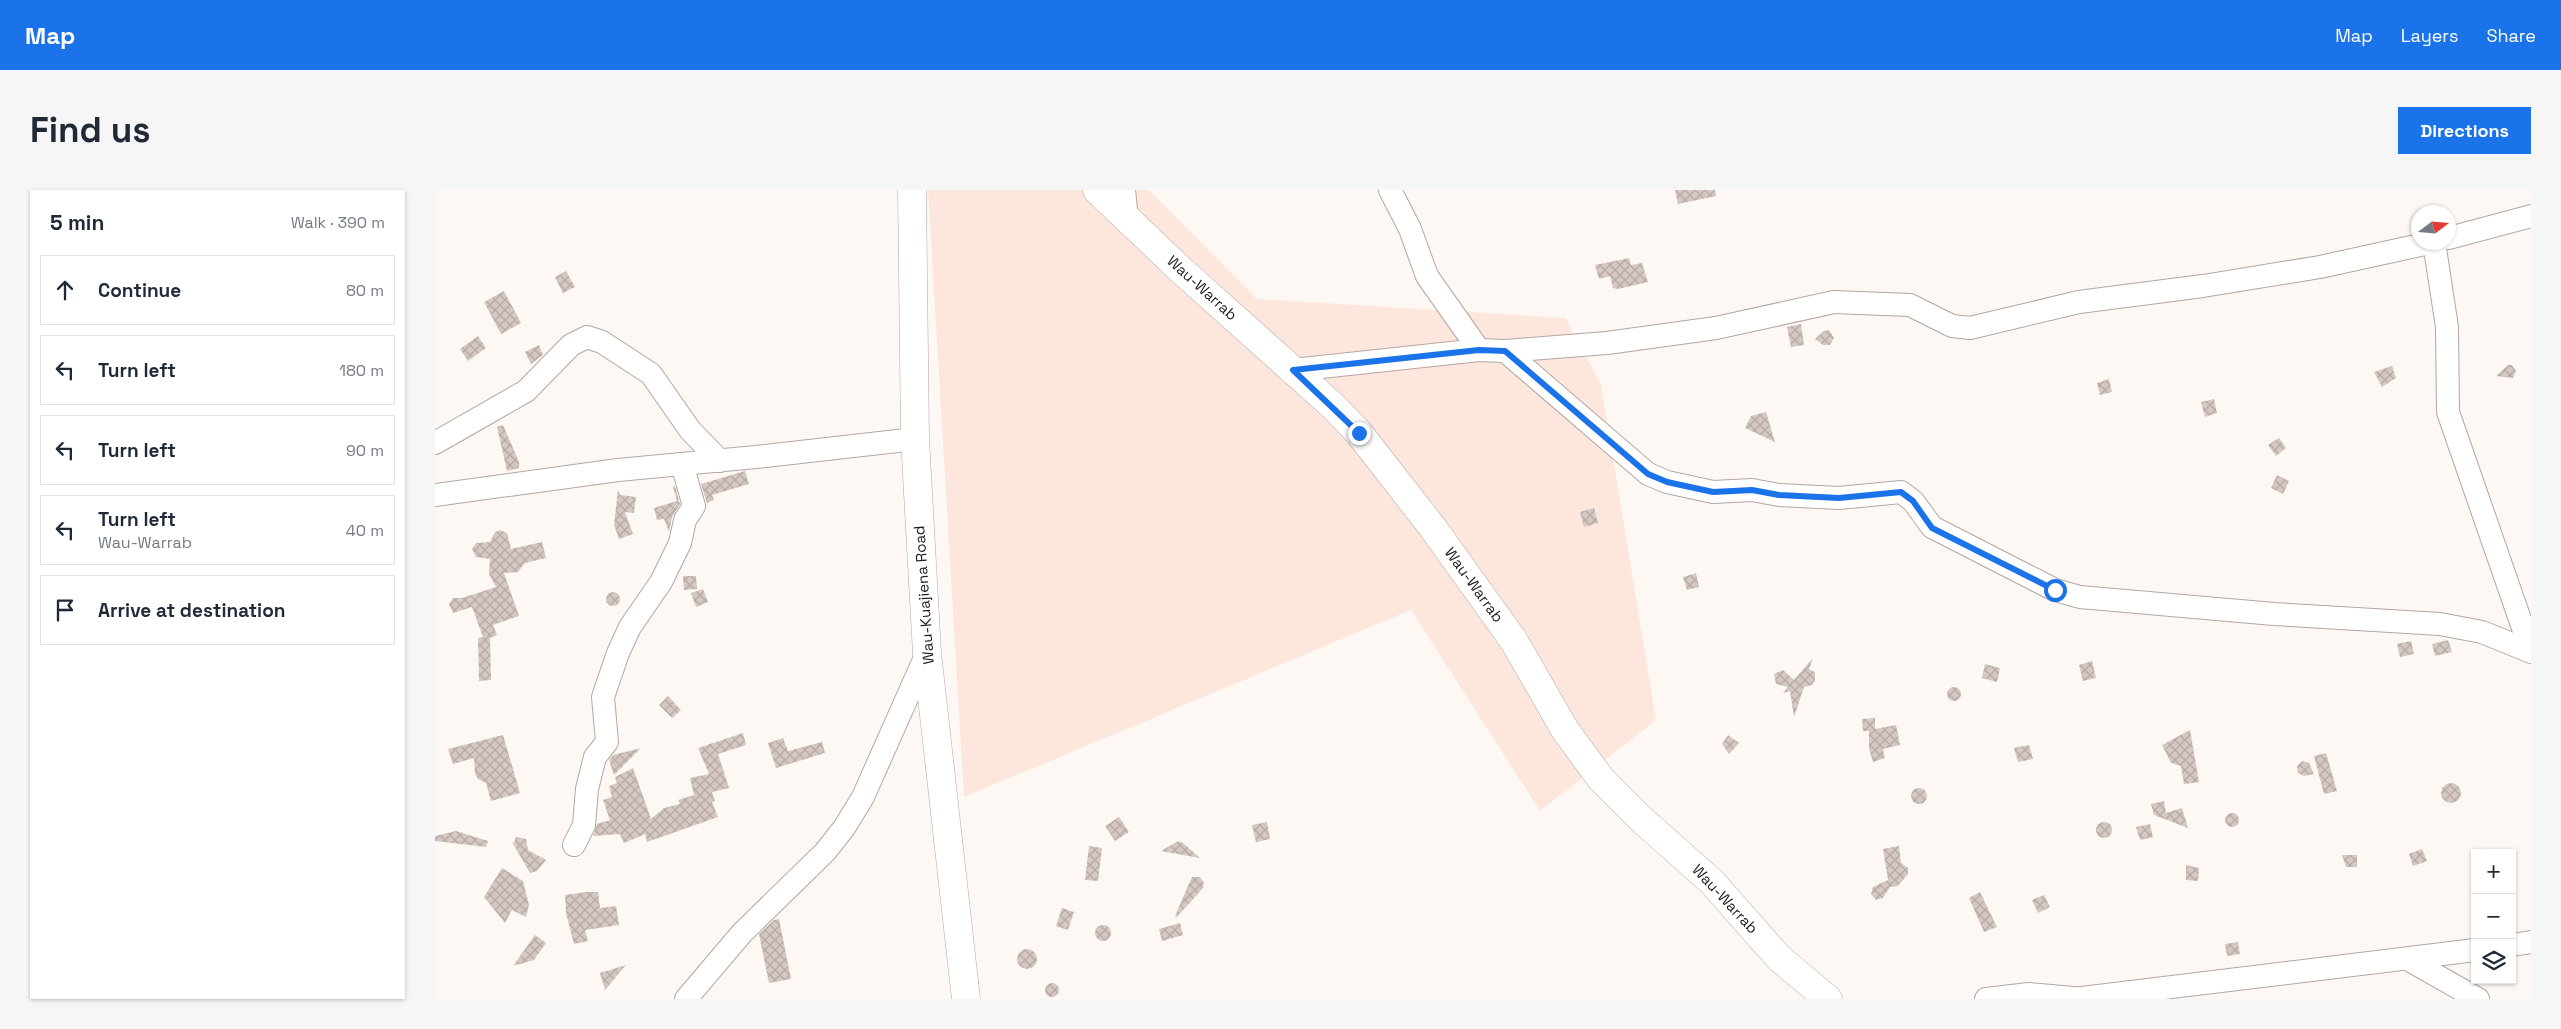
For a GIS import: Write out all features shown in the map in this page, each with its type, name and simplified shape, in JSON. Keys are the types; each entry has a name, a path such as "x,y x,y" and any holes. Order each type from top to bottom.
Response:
{"main road":[{"name":"Wau-Kuajiena Road","path":"913,190 915,439 927,652 966,999"},
{"name":"Wau-Warrab","path":"1097,190 1127,220 1347,420 1385,465 1514,641 1565,730 1601,779 1641,819 1712,882 1779,958 1828,999"}],"street":[{"path":"1124,190 1127,220"},
{"path":"1391,190 1410,229 1427,276 1479,350"},
{"path":"2456,236 2531,216"},
{"path":"1293,370 1479,350 1505,351 1607,343 1716,328 1834,302 1910,305 1952,326 1970,328 2079,302 2203,286 2291,272 2411,247"},
{"path":"2435,250 2447,327 2448,412 2531,651"},
{"path":"435,443 525,391 571,345 587,337 602,342 651,374 690,430 720,461"},
{"path":"1505,351 1648,474 1667,482 1713,492 1752,490 1779,495 1839,498 1901,492 1913,501 1932,528 2055,590 2079,597 2274,614 2441,624 2482,632 2531,651"},
{"path":"435,495 618,470 720,461 915,439"},
{"path":"574,845 584,825 587,788 595,757 607,742 603,697 618,653 630,628 661,582 680,543 685,520 694,506 682,464"},
{"path":"686,999 742,933 825,852 844,828 863,797 927,652"},
{"path":"2516,944 2531,942"},
{"path":"1985,999 2029,994 2083,999 2409,960 2471,951"},
{"path":"2409,960 2477,999"}],"shaded area":[{"path":"928,190 1149,190 1257,299 1565,318 1601,384 1656,720 1540,811 1411,610 964,797"}],"building":[{"path":"1675,190 1715,190 1716,196 1678,204"},
{"path":"1629,258 1631,265 1642,263 1648,282 1618,289 1613,288 1610,276 1599,279 1595,265"},
{"path":"566,271 575,287 563,293 555,277"},
{"path":"504,291 521,323 501,334 484,302"},
{"path":"1801,324 1804,345 1791,347 1787,327"},
{"path":"1829,330 1834,338 1830,345 1823,345 1815,339 1824,331"},
{"path":"478,336 486,348 468,361 460,349"},
{"path":"539,345 543,355 531,364 525,352"},
{"path":"2508,365 2512,365 2516,371 2513,378 2496,376"},
{"path":"2392,366 2396,378 2382,387 2374,372"},
{"path":"2109,379 2112,392 2100,395 2097,383"},
{"path":"2214,399 2217,413 2205,417 2201,402"},
{"path":"1766,412 1775,442 1745,428 1751,416"},
{"path":"503,425 519,462 519,468 507,471 497,427"},
{"path":"2279,438 2286,448 2276,456 2268,445"},
{"path":"745,471 749,484 712,495 714,500 707,503 701,484"},
{"path":"2277,475 2289,481 2283,494 2271,488"},
{"path":"675,486 680,504 672,517 669,532 664,519 657,520 654,508 677,501 673,487"},
{"path":"618,490 620,495 636,497 634,513 625,512 633,534 619,539 614,525"},
{"path":"1594,508 1598,523 1584,527 1580,512"},
{"path":"500,530 507,533 511,549 542,542 546,558 525,563 518,572 504,573 519,616 493,625 497,635 490,638 491,680 479,681 478,638 483,637 472,607 453,613 449,604 453,598 462,598 496,587 489,574 490,559 476,557 472,549 476,543 490,542 495,532"},
{"path":"1696,573 1699,587 1687,590 1683,577"},
{"path":"683,576 696,576 697,589 684,590"},
{"path":"703,589 708,602 696,607 691,593"},
{"path":"610,592 616,592 620,599 616,606 610,606 606,602 606,596"},
{"path":"2448,640 2452,652 2435,656 2432,644"},
{"path":"2411,641 2414,654 2400,657 2397,644"},
{"path":"1813,658 1809,669 1815,672 1815,680 1812,685 1804,687 1794,717 1790,691 1783,693 1788,687 1776,684 1774,674 1783,670 1794,680"},
{"path":"2092,661 2096,678 2083,681 2079,665"},
{"path":"1985,664 2000,668 1997,682 1982,678"},
{"path":"1954,687 1959,689 1961,694 1959,699 1954,701 1949,699 1947,694 1949,689"},
{"path":"668,696 681,710 672,718 659,705"},
{"path":"1875,718 1875,729 1896,725 1900,745 1883,749 1885,758 1873,762 1869,749 1869,731 1863,731 1862,719"},
{"path":"2190,730 2199,782 2184,784 2181,766 2171,763 2162,745"},
{"path":"743,733 746,745 718,754 729,788 712,792 715,801 712,802 718,817 647,842 645,834 624,843 620,834 593,836 597,824 610,820 603,800 612,797 609,786 617,783 615,777 633,768 651,819 664,808 680,804 678,800 694,795 690,778 709,774 698,748"},
{"path":"503,735 520,793 491,801 486,783 478,779 475,774 474,758 453,764 448,749"},
{"path":"1728,735 1739,743 1729,754 1722,744"},
{"path":"783,738 788,751 822,742 825,753 776,768 768,743"},
{"path":"2029,745 2033,759 2018,762 2014,748"},
{"path":"641,748 614,775 609,760 613,755"},
{"path":"2326,753 2337,791 2324,794 2314,756"},
{"path":"2302,761 2309,763 2314,774 2304,776 2298,773 2297,766"},
{"path":"2451,783 2458,786 2461,793 2458,800 2451,803 2444,800 2441,793 2444,786"},
{"path":"1919,788 1925,790 1927,796 1925,802 1919,804 1913,802 1911,796 1913,790"},
{"path":"2164,801 2166,813 2182,808 2188,828 2154,815 2151,804"},
{"path":"2229,813 2235,813 2239,820 2235,827 2229,827 2225,823 2225,817"},
{"path":"1119,817 1129,832 1115,841 1105,826"},
{"path":"1267,822 1270,839 1256,842 1252,825"},
{"path":"2101,822 2107,822 2112,827 2110,836 2101,838 2096,833 2096,827"},
{"path":"2150,824 2153,837 2140,840 2136,827"},
{"path":"456,831 488,841 486,847 435,841 435,836"},
{"path":"516,837 526,839 528,850 546,860 537,871 530,873 512,842 514,843"},
{"path":"1178,841 1183,843 1200,858 1161,851"},
{"path":"1089,846 1102,848 1098,881 1085,880"},
{"path":"1899,846 1901,863 1908,868 1908,874 1898,886 1890,887 1883,898 1876,900 1871,894 1873,887 1888,880 1883,849"},
{"path":"2422,849 2427,861 2413,866 2409,854"},
{"path":"2342,855 2357,855 2357,867 2346,867"},
{"path":"2186,865 2199,868 2198,881 2186,880"},
{"path":"502,868 523,881 529,905 526,917 512,910 505,923 484,897"},
{"path":"1192,877 1200,877 1204,883 1203,888 1177,917 1175,916"},
{"path":"598,892 600,908 616,906 619,925 585,930 588,941 574,944 566,913 565,895"},
{"path":"1980,892 1997,927 1984,932 1969,898"},
{"path":"2044,895 2050,907 2038,913 2032,900"},
{"path":"1062,908 1074,912 1068,930 1056,926"},
{"path":"779,919 791,979 769,983 759,934 774,920"},
{"path":"1180,923 1183,935 1162,941 1159,929"},
{"path":"1100,925 1106,925 1111,930 1109,939 1100,941 1095,936 1095,930"},
{"path":"535,935 546,943 534,960 513,966"},
{"path":"2238,942 2240,954 2227,956 2225,944"},
{"path":"1023,949 1031,949 1037,955 1037,963 1031,969 1023,969 1017,963 1017,955"},
{"path":"626,965 605,990 600,973"},
{"path":"1052,983 1057,985 1059,990 1057,995 1052,997 1047,995 1045,990 1047,985"}],"route":[{"path":"1359,433 1334,407 1293,370 1479,350 1505,351 1648,474 1667,482 1713,492 1752,490 1779,495 1839,498 1901,492 1913,501 1932,528 2055,590"}]}
